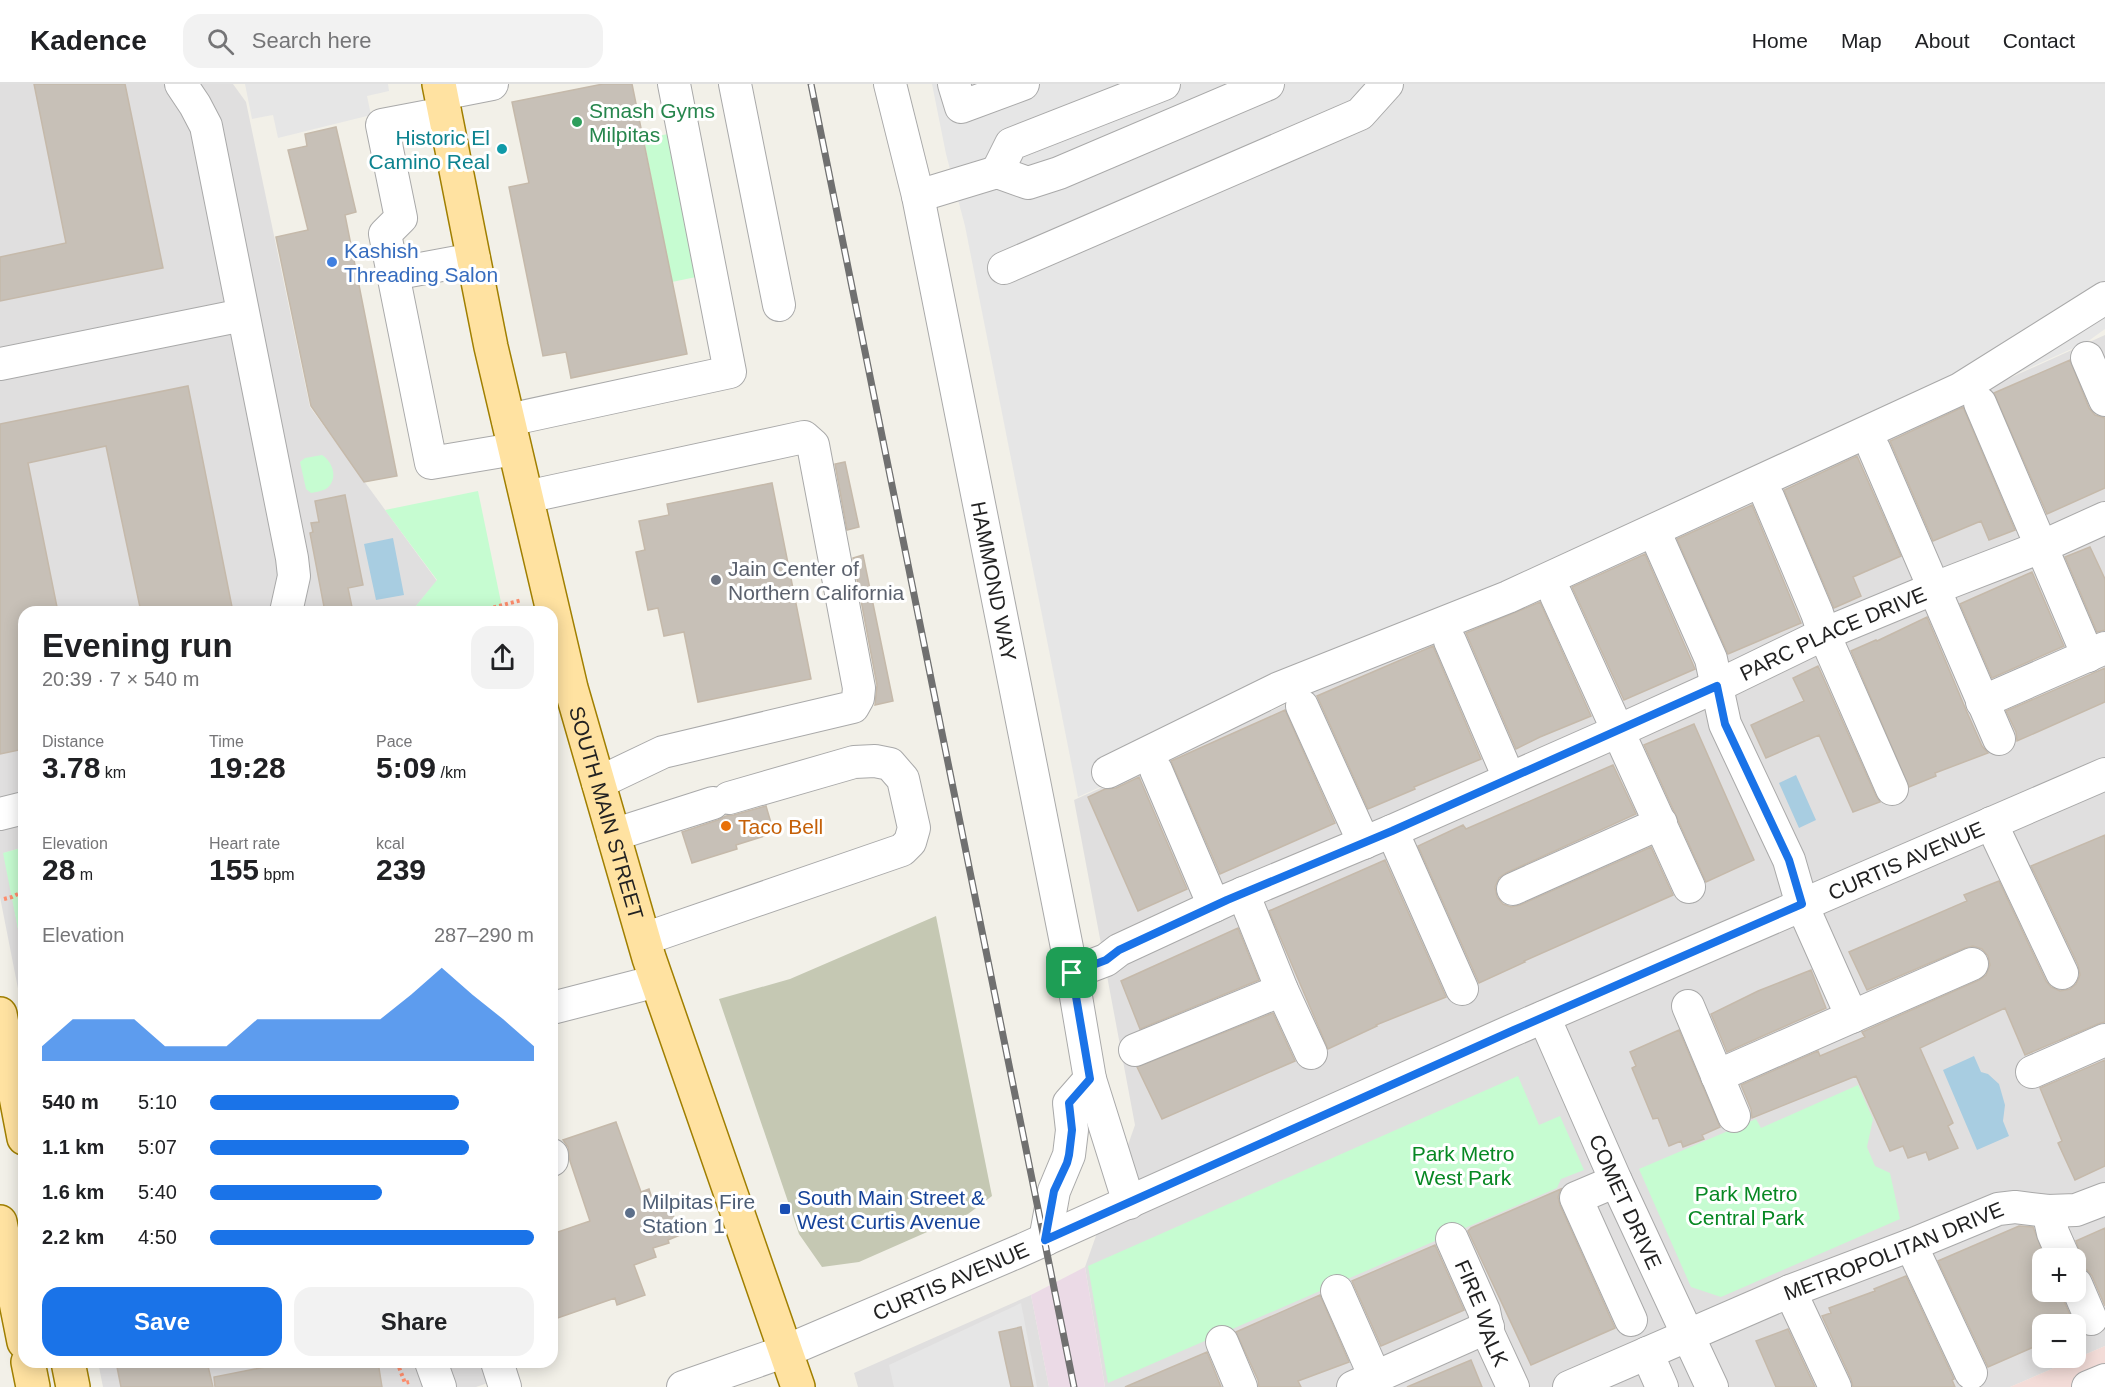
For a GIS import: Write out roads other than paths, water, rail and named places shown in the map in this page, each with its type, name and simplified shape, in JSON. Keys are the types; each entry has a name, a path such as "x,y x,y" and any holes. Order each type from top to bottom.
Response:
{"main road":[{"name":"SOUTH MAIN STREET","path":"442,97 474,259 552,606"},
{"name":"SOUTH MAIN STREET","path":"558,632 571,688 657,981 798,1387"},
{"path":"2,1036 18,1125"},
{"path":"0,1222 18,1312"},
{"path":"29,1368 33,1387"},
{"path":"69,1368 73,1387"}],"street":[{"path":"181,84 206,126 292,558 294,576 287,606"},
{"path":"492,84 442,97 382,125 401,218 385,234 431,463 512,435 730,372 674,84"},
{"path":"735,84 779,305"},
{"name":"HAMMOND WAY","path":"890,84 918,196 1072,973 1090,1079 1129,1203"},
{"path":"954,84 961,108 1023,84"},
{"path":"998,172 1011,144 1164,84"},
{"path":"918,196 998,172 1028,183 1039,180 1268,84"},
{"path":"1004,268 1360,114 1387,84"},
{"path":"393,274 474,259"},
{"path":"1108,772 1279,688 1508,597 1960,389 2105,298"},
{"path":"0,364 243,315"},
{"path":"2087,358 2105,400"},
{"path":"1980,403 2041,547 2097,652 1982,702"},
{"path":"526,497 804,437 813,445 859,688 858,698 852,707 663,752 598,783"},
{"path":"1874,449 1999,739"},
{"path":"1768,497 1824,634 1892,789"},
{"name":"PARC PLACE DRIVE","path":"1072,973 1106,960 1119,950 1228,900 1378,837 1618,731 1824,634 2041,547 2105,518"},
{"path":"1660,544 1711,659 1725,724 1789,860 1802,904 1852,1017"},
{"path":"1556,595 1689,887"},
{"path":"1450,641 1509,778"},
{"path":"1302,706 1462,989"},
{"path":"613,835 721,800 854,762 875,760 890,764 903,779 914,828 910,842 902,850 644,939"},
{"path":"1156,770 1228,900 1282,990 1311,1053"},
{"name":"CURTIS AVENUE","path":"683,1387 786,1351 1045,1240 1544,1017 2105,774"},
{"path":"0,814 18,810"},
{"path":"1513,889 1661,823"},
{"path":"1991,823 2062,973"},
{"path":"1717,1077 1972,964"},
{"path":"558,1006 657,981"},
{"path":"1135,1050 1282,990"},
{"path":"1688,1006 1734,1116"},
{"name":"COMET DRIVE","path":"1544,1017 1616,1181 1712,1387"},
{"path":"2032,1072 2105,1040"},
{"path":"1045,1240 1054,1191 1069,1155 1072,1130 1069,1103 1090,1079"},
{"path":"1616,1181 1576,1198 1631,1320"},
{"name":"METROPOLITAN DRIVE","path":"1569,1387 1790,1291 1998,1209 2015,1207 2048,1211 2076,1210 2105,1199"},
{"path":"2048,1211 2053,1233 2060,1248"},
{"name":"FIRE WALK","path":"1452,1239 1484,1311 1489,1335 1513,1387"},
{"path":"1911,1245 1971,1373"},
{"path":"1337,1291 1364,1382 1488,1327"},
{"path":"1790,1291 1835,1387"},
{"path":"2084,1302 2091,1318"},
{"path":"1222,1342 1241,1387"},
{"path":"1647,1353 1662,1387"},
{"path":"433,1368 440,1387"},
{"path":"499,1368 505,1387"},
{"path":"2088,1387 2105,1380"}],"water":[{"path":"393,538 404,595 376,600 364,544"},
{"path":"1796,775 1816,820 1799,828 1779,783"},
{"path":"1974,1056 1981,1072 1988,1074 1999,1084 2005,1105 2003,1121 2009,1136 1977,1150 1943,1070"}],"railway":[{"path":"811,84 1074,1387"}],"place":[{"name":"Smash Gyms Milpitas","path":"577,122"},
{"name":"Historic El Camino Real","path":"502,149"},
{"name":"Kashish Threading Salon","path":"332,262"},
{"name":"Jain Center of Northern California","path":"716,580"},
{"name":"Taco Bell","path":"726,826"},
{"name":"South Main Street & West Curtis Avenue","path":"785,1209"},
{"name":"Milpitas Fire Station 1","path":"630,1213"}],"park label":[{"name":"Park Metro West Park","path":"1463,1165"},
{"name":"Park Metro Central Park","path":"1746,1205"}]}
